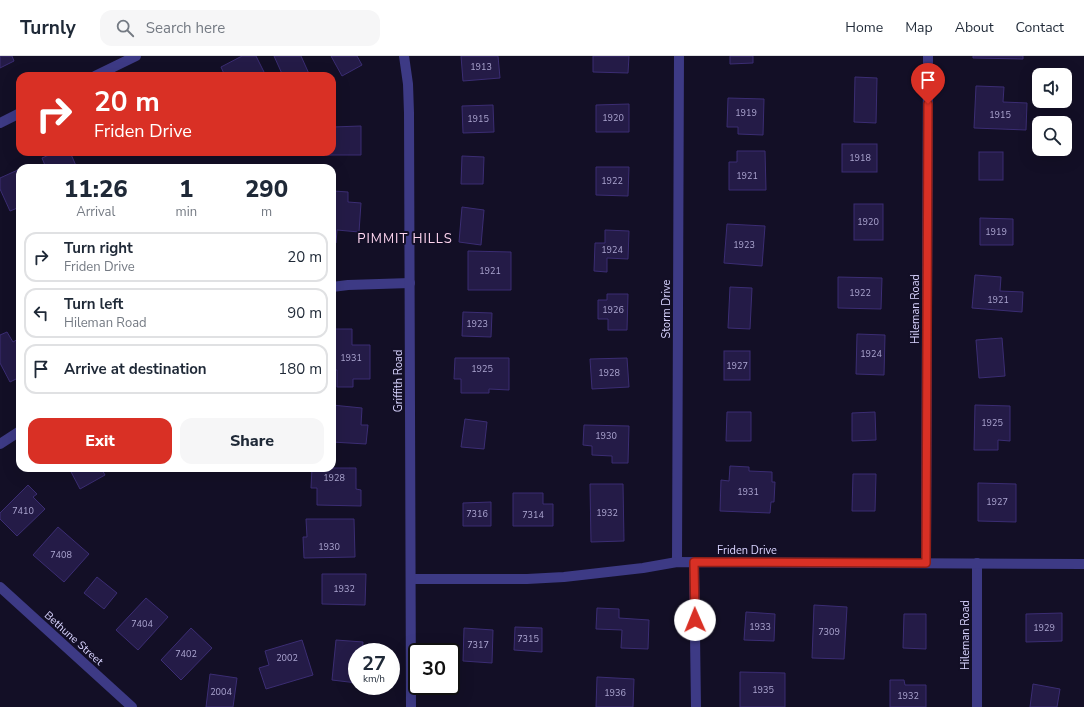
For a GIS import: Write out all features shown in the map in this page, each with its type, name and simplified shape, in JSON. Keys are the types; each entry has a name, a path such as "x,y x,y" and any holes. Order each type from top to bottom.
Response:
{"street":[{"path":"103,72 136,56"},
{"name":"Griffith Road","path":"404,56 408,84 409,113 411,707"},
{"name":"Storm Drive","path":"677,562 679,56"},
{"name":"Hileman Road","path":"926,563 928,56"},
{"path":"0,123 16,115"},
{"path":"336,286 410,283"},
{"path":"0,444 16,434"},
{"name":"Friden Drive","path":"411,579 564,577 643,568 677,562 1084,564"},
{"path":"694,562 696,707"},
{"name":"Hileman Road","path":"977,563 977,707"},
{"name":"Bethune Street","path":"0,588 132,707"}],"building":[{"path":"0,56 12,56 14,61 0,68"},
{"path":"242,56 256,56 264,72 223,72 221,67"},
{"path":"274,56 301,56 308,72 281,72"},
{"path":"331,56 357,56 362,65 342,76"},
{"path":"461,56 498,56 500,78 463,81"},
{"path":"593,56 629,56 628,73 593,72"},
{"path":"730,56 753,56 753,63 730,64"},
{"path":"973,56 1023,56 1023,59 973,58"},
{"path":"855,77 877,78 876,123 854,122"},
{"path":"976,86 1004,87 1003,102 1027,103 1026,130 974,128"},
{"path":"728,98 764,99 763,135 738,134 738,127 727,127"},
{"path":"629,104 629,132 596,132 596,105"},
{"path":"493,105 494,132 463,133 462,106"},
{"path":"361,126 361,155 336,155 336,127"},
{"path":"842,144 877,144 877,172 842,172"},
{"path":"737,151 765,151 766,190 729,190 729,162 737,162"},
{"path":"979,152 1003,152 1003,180 979,180"},
{"path":"47,156 72,156 75,164 44,164 42,158"},
{"path":"462,156 484,157 483,184 461,184"},
{"path":"596,167 629,167 628,196 596,195"},
{"path":"16,171 16,209 10,211 0,189 0,178"},
{"path":"336,191 348,192 348,202 361,203 359,232 337,230 336,243"},
{"path":"854,204 883,204 883,240 854,240"},
{"path":"462,207 484,210 481,245 459,242"},
{"path":"980,218 1013,219 1013,245 980,245"},
{"path":"727,224 765,226 762,266 724,263"},
{"path":"605,230 629,231 628,259 607,258 607,272 594,271 595,243 605,243"},
{"path":"468,251 511,252 511,290 468,290"},
{"path":"975,275 1001,277 1000,291 1023,292 1022,312 972,308"},
{"path":"838,277 882,278 881,309 838,308"},
{"path":"730,287 752,288 750,329 728,328"},
{"path":"607,294 628,294 627,330 608,330 608,319 598,319 598,300 607,300"},
{"path":"463,312 492,313 491,337 462,336"},
{"path":"336,329 352,329 352,345 370,345 370,379 353,379 353,387 337,387"},
{"path":"7,332 13,342 16,340 16,379 10,382 0,363 0,335"},
{"path":"857,334 885,335 884,375 856,374"},
{"path":"1002,338 1005,376 979,378 976,340"},
{"path":"724,351 750,351 750,380 724,380"},
{"path":"455,358 509,358 509,390 489,389 489,393 461,393 461,379 454,379"},
{"path":"627,358 629,387 592,389 590,359"},
{"path":"336,405 362,408 361,425 368,425 366,444 336,442"},
{"path":"975,405 1010,406 1010,441 998,440 998,450 974,450"},
{"path":"727,412 751,412 751,441 726,441"},
{"path":"875,412 876,440 852,441 852,413"},
{"path":"465,419 487,422 484,449 461,447"},
{"path":"584,425 629,426 628,463 612,463 612,456 592,455 592,446 583,445"},
{"path":"730,466 749,467 749,471 772,472 772,482 775,482 774,502 771,502 770,513 720,511 721,480 729,481"},
{"path":"336,468 356,468 356,489 361,490 361,506 317,505 317,488 311,488 312,472 336,472"},
{"path":"71,472 103,472 105,475 80,489"},
{"path":"853,474 876,474 875,511 852,511"},
{"path":"978,483 1016,484 1016,522 978,521"},
{"path":"590,484 623,484 624,541 591,542"},
{"path":"28,485 37,494 33,497 45,509 17,536 0,519 0,513"},
{"path":"513,493 543,493 543,504 553,504 553,526 513,526"},
{"path":"491,502 491,526 463,526 463,503"},
{"path":"306,519 354,519 355,557 304,558 303,537 307,537"},
{"path":"58,527 89,554 64,582 33,555"},
{"path":"322,574 366,574 365,605 322,604"},
{"path":"97,577 117,593 104,609 84,593"},
{"path":"146,598 168,617 138,650 116,630"},
{"path":"814,605 847,607 844,659 812,658"},
{"path":"597,608 619,609 619,618 649,620 648,649 621,648 622,630 596,629"},
{"path":"746,612 775,614 774,641 744,640"},
{"path":"1062,613 1062,641 1026,642 1026,614"},
{"path":"904,614 926,614 926,649 903,648"},
{"path":"515,627 542,628 542,652 514,650"},
{"path":"191,628 212,648 181,680 161,660"},
{"path":"464,628 493,630 492,663 463,661"},
{"path":"302,640 313,675 266,689 259,668 269,665 265,651"},
{"path":"336,640 363,642 348,643 348,682 332,680"},
{"path":"740,672 785,673 785,707 740,707"},
{"path":"210,674 237,678 233,707 206,707"},
{"path":"597,677 634,679 633,707 596,707"},
{"path":"890,680 904,680 905,685 926,685 926,707 890,707"},
{"path":"1033,684 1060,689 1057,707 1030,707"}],"district":[{"name":"PIMMIT HILLS","path":"405,238"}],"route":[{"path":"695,620 694,562 926,563 928,104"}]}
